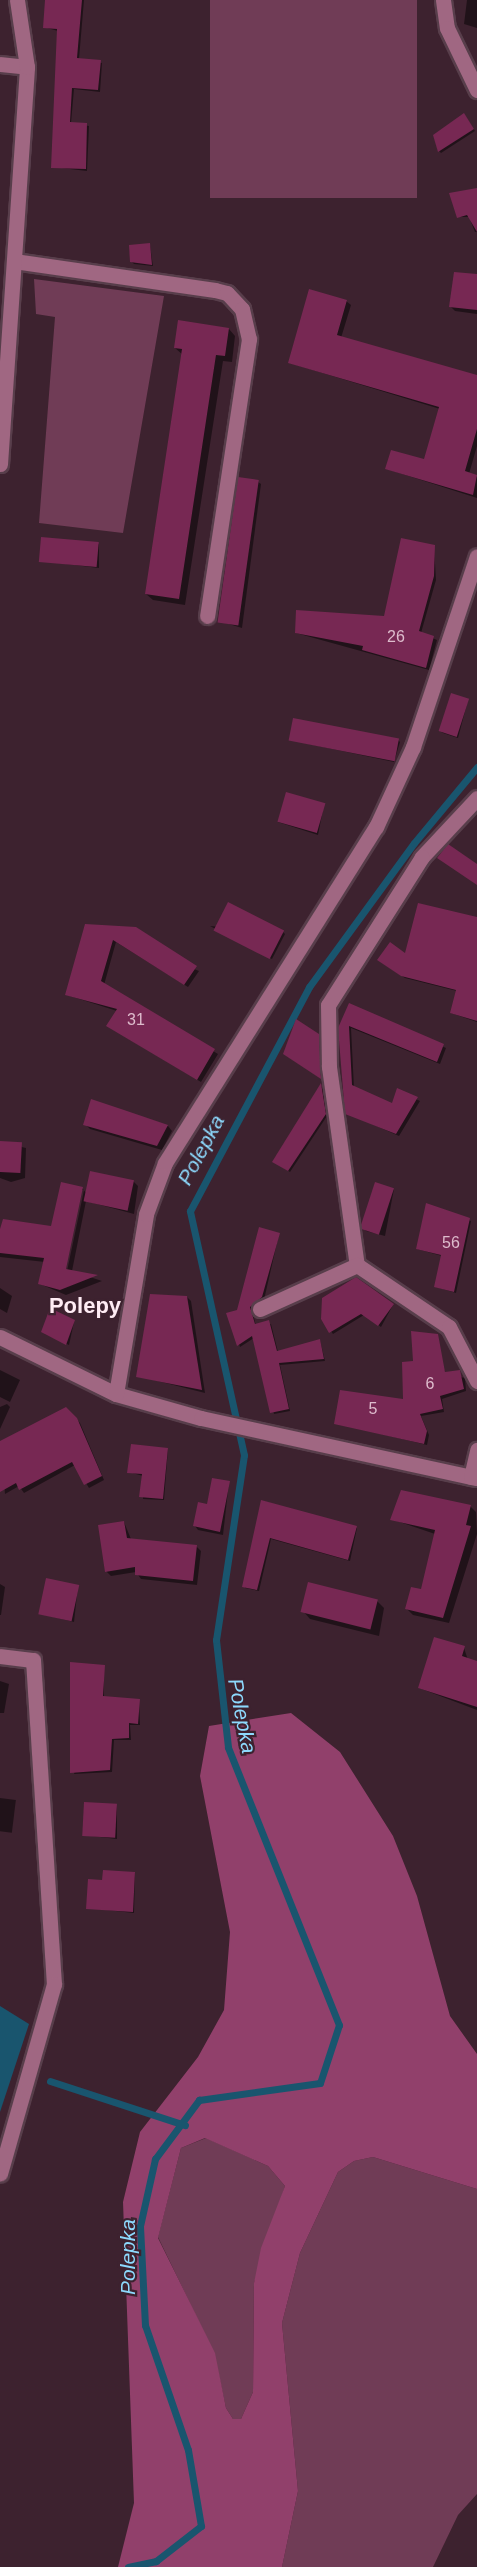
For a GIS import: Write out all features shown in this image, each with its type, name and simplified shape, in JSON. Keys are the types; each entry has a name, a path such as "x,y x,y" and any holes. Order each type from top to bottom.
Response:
{"street":[{"path":"0,464 27,67 17,0"},
{"path":"443,0 447,28 477,90"},
{"path":"0,64 27,67"},
{"path":"14,261 214,290 226,293 242,309 249,339 207,616"},
{"path":"116,1394 146,1214 165,1163 376,827 413,747 477,556"},
{"path":"477,798 422,857 328,1005 329,1067 357,1265 449,1327 477,1381"},
{"path":"260,1309 357,1265"},
{"path":"0,1337 116,1394 201,1418 474,1478 477,1450"},
{"path":"0,1656 33,1660 54,1984 0,2173"}],"shaded area":[{"path":"210,0 417,0 417,198 210,198"},
{"path":"34,279 164,296 123,533 39,523 55,317 36,314"},
{"path":"291,1713 340,1752 393,1836 417,1896 450,2016 477,2054 477,2189 373,2157 354,2161 338,2172 300,2253 282,2323 298,2491 282,2567 118,2567 134,2503 123,2202 140,2132 198,2057 224,2010 230,1932 200,1776 209,1726","holes":["205,2138 268,2166 285,2186 261,2248 254,2283 253,2392 241,2419 233,2419 226,2408 215,2353 158,2238 181,2148"]},
{"path":"206,2138 268,2166 285,2186 254,2283 253,2392 241,2419 233,2419 226,2408 214,2353 158,2237 181,2148"},
{"path":"373,2157 477,2189 477,2494 458,2515 433,2567 282,2567 298,2491 282,2323 300,2253 338,2172 354,2161"}],"water":[{"path":"0,2006 29,2024 0,2112"}],"building":[{"path":"45,0 82,0 77,58 101,60 98,90 72,88 70,122 87,123 86,169 51,168 57,29 43,28"},
{"path":"464,113 474,129 438,152 433,135"},
{"path":"477,188 477,232 467,215 457,218 449,193"},
{"path":"150,243 152,265 130,262 129,245"},
{"path":"454,272 477,274 477,310 449,307"},
{"path":"309,289 347,300 337,335 477,375 477,429 465,471 477,475 473,495 385,469 391,450 424,459 439,407 288,363"},
{"path":"178,320 229,328 225,356 216,355 179,599 145,594 182,349 174,348"},
{"path":"238,477 259,480 238,625 218,623"},
{"path":"41,537 99,542 97,567 39,562"},
{"path":"401,538 435,545 434,576 419,631 434,636 426,668 362,650 363,646 295,633 296,610 384,616"},
{"path":"451,693 469,699 457,737 439,731"},
{"path":"293,718 399,739 395,761 289,741"},
{"path":"286,792 325,803 317,833 277,822"},
{"path":"448,844 477,864 477,885 437,858"},
{"path":"228,902 284,931 270,959 213,931"},
{"path":"418,903 477,917 477,1021 450,1013 456,990 401,976 377,960 390,942 405,953"},
{"path":"85,924 136,927 197,966 184,985 113,940 101,981 215,1049 197,1080 106,1026 117,1009 65,995"},
{"path":"349,1003 444,1044 437,1062 349,1026 352,1085 392,1103 397,1088 418,1097 396,1134 345,1114 338,1028"},
{"path":"296,1019 319,1034 321,1079 283,1054"},
{"path":"321,1083 326,1114 288,1171 272,1162"},
{"path":"91,1099 168,1125 157,1146 83,1125"},
{"path":"0,1141 22,1142 20,1173 0,1172"},
{"path":"90,1171 134,1180 128,1211 84,1201"},
{"path":"61,1182 83,1187 66,1269 98,1275 60,1290 38,1284 44,1258 0,1253 0,1229 3,1219 51,1226"},
{"path":"375,1182 394,1188 379,1235 360,1229"},
{"path":"426,1203 470,1218 454,1292 434,1287 441,1255 416,1249"},
{"path":"259,1227 280,1233 262,1297 250,1307 255,1324 269,1320 277,1351 320,1339 324,1359 279,1363 289,1409 270,1413 252,1336 237,1346 226,1313 237,1310"},
{"path":"356,1277 394,1304 378,1326 361,1314 329,1333 321,1319 322,1298"},
{"path":"150,1294 187,1296 202,1390 136,1377"},
{"path":"50,1308 75,1320 66,1345 41,1332"},
{"path":"411,1331 438,1334 445,1372 460,1370 464,1389 440,1396 443,1409 420,1414 427,1431 424,1444 334,1424 340,1390 403,1399 402,1362 413,1361"},
{"path":"66,1407 77,1418 102,1476 84,1485 72,1462 19,1490 16,1483 0,1492 0,1441"},
{"path":"131,1444 168,1448 163,1499 139,1497 142,1474 127,1473"},
{"path":"212,1478 230,1481 220,1532 193,1526 198,1502 207,1504"},
{"path":"401,1490 471,1505 466,1525 471,1526 443,1618 405,1609 411,1587 421,1589 435,1530 390,1520"},
{"path":"261,1500 357,1526 348,1560 270,1538 257,1590 242,1587"},
{"path":"124,1521 127,1538 197,1545 193,1581 135,1575 135,1567 105,1572 98,1525"},
{"path":"46,1578 79,1585 72,1621 38,1614"},
{"path":"308,1582 378,1599 370,1629 301,1612"},
{"path":"434,1637 465,1646 462,1656 477,1661 477,1707 418,1688"},
{"path":"70,1662 105,1665 103,1696 140,1699 138,1724 129,1723 129,1738 112,1739 110,1770 70,1773"},
{"path":"84,1802 117,1804 115,1838 82,1836"},
{"path":"103,1870 135,1872 133,1912 86,1909 88,1879 102,1880"}],"waterway":[{"name":"Polepka","path":"128,2567 156,2561 201,2526 188,2450 145,2325 140,2226 155,2159 199,2100 320,2083 339,2025 228,1747 216,1640 244,1455 190,1211 309,987 414,843 477,767"},
{"path":"50,2081 185,2125"}],"district":[{"name":"Polepy","path":"85,1306"}]}
